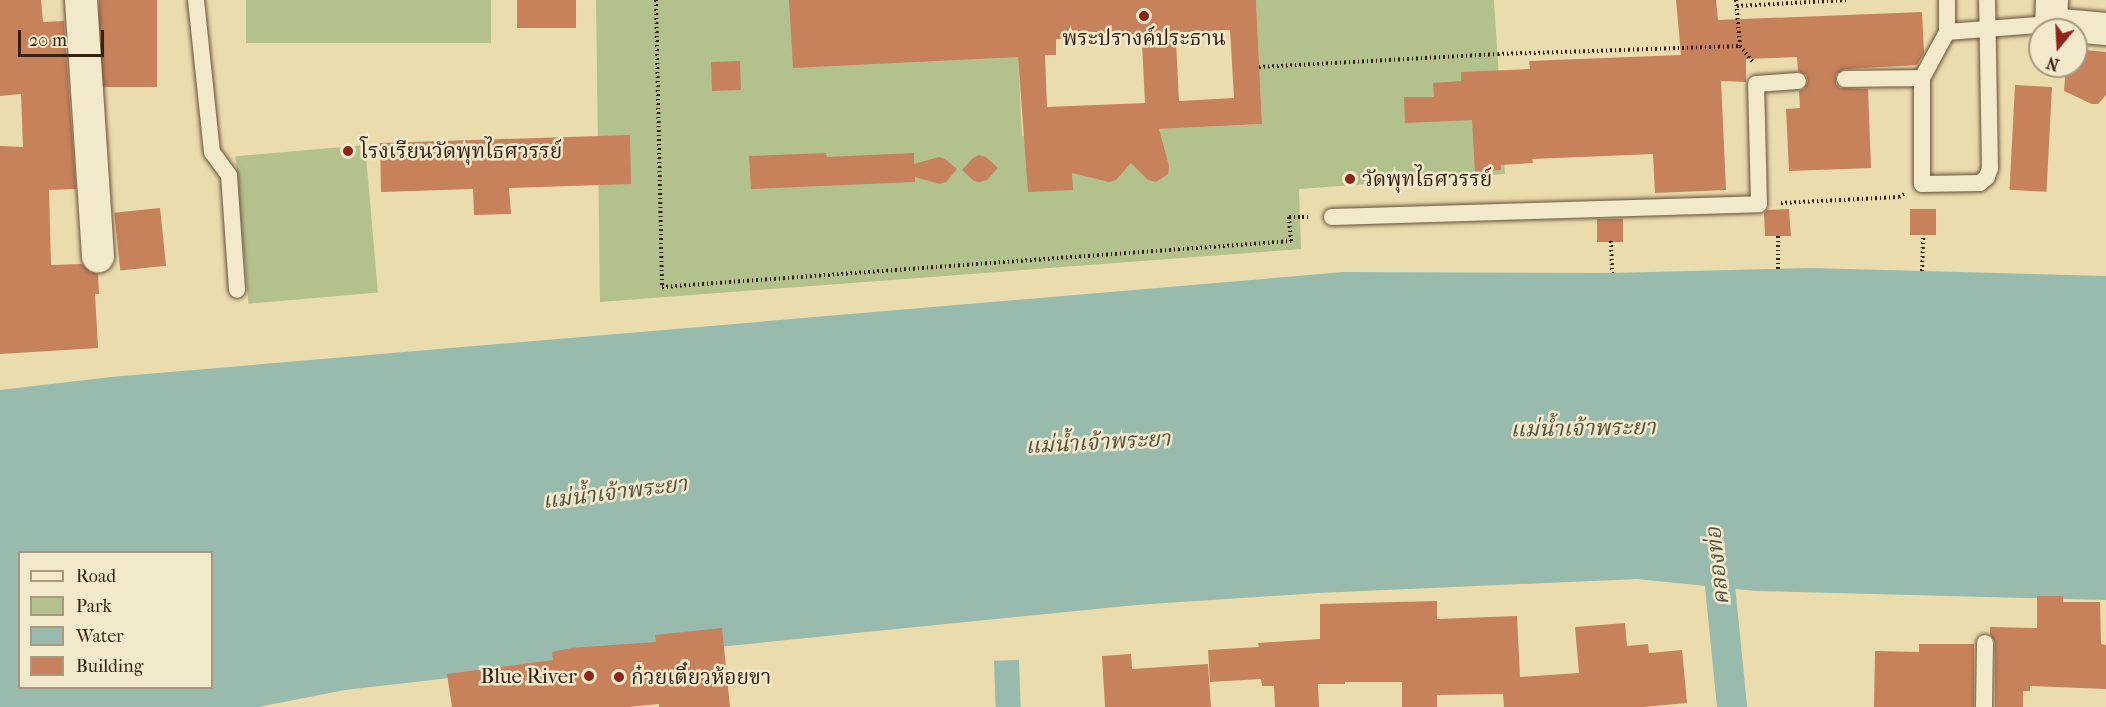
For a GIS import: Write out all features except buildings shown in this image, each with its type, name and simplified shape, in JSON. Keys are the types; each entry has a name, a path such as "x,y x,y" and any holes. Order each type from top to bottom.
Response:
{"street":[{"path":"81,0 98,256"},
{"path":"2052,12 2106,29"}],"lane":[{"path":"196,0 212,152 229,175 237,290"},
{"path":"1947,0 1947,32 1922,78 1922,184 1980,183 1987,177 1990,168 1987,0"},
{"path":"1947,32 1988,30 2052,12"},
{"path":"1845,79 1922,78"},
{"path":"1332,217 1759,204 1756,84 1798,81"},
{"path":"1984,707 1985,643"}],"path":[{"path":"656,0 662,287 1291,242 1289,218 1332,217"},
{"path":"1736,0 1740,46 1756,65 1756,84"},
{"path":"1737,6 1848,0"},
{"path":"1259,67 1497,54 1740,46"},
{"path":"1759,204 1899,197 1922,184"},
{"path":"1922,271 1923,235"},
{"path":"1778,236 1778,269"},
{"path":"1611,241 1612,273"}],"green space":[{"path":"246,0 491,0 491,43 246,43"},
{"path":"596,0 789,0 1018,57 1022,136 1262,124 1256,0 1494,0 1505,174 1299,189 1301,249 600,302"},
{"path":"365,145 378,292 248,304 235,156"}],"water":[{"name":"แม่น้ำเจ้าพระยา","path":"1811,268 2106,276 2106,600 1756,591 1637,579 1318,593 1136,605 728,646 345,690 258,707 0,707 0,390 111,377 1344,272 1612,273"},
{"path":"1019,660 1021,707 996,707 994,661"}],"waterway":[{"name":"คลองท่อ","path":"1716,546 1732,707"}],"place":[{"name":"พระปรางค์ประธาน","path":"1144,16"},
{"name":"โรงเรียนวัดพุทไธศวรรย์","path":"348,151"},
{"name":"วัดพุทไธศวรรย์","path":"1350,179"},
{"name":"Blue River","path":"589,676"},
{"name":"ก๋วยเตี๋ยวห้อยขา","path":"619,677"}]}
